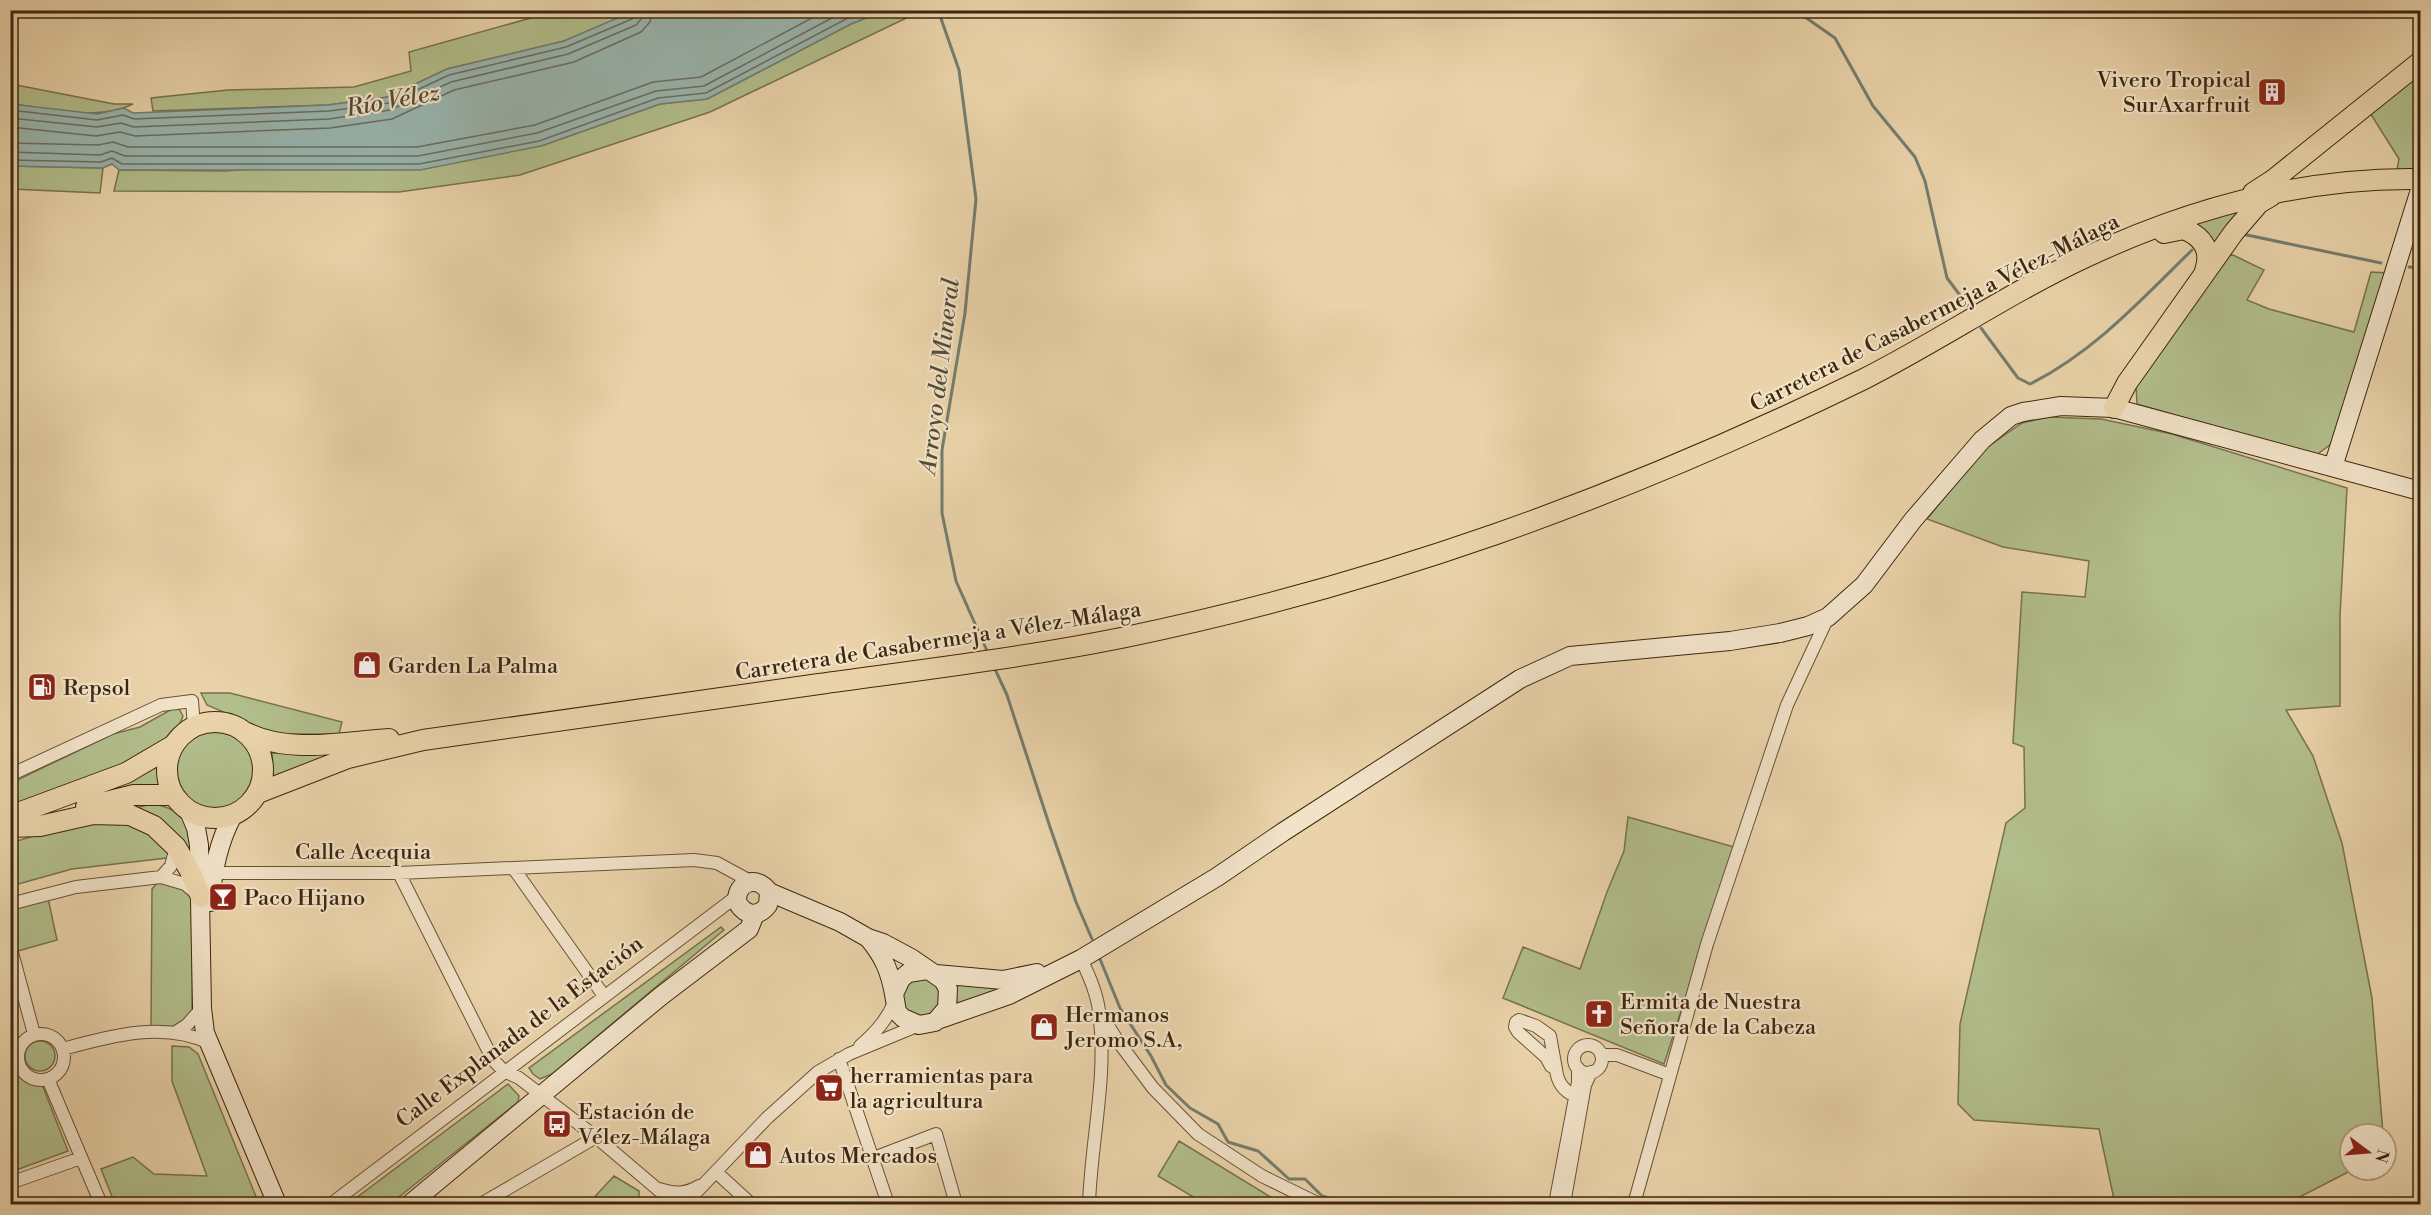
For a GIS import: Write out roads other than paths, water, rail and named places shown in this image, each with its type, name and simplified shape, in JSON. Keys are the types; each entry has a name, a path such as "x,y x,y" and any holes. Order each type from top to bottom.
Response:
{"main road":[{"path":"2241,199 2273,180 2421,62"},
{"path":"2241,199 2342,182 2421,179"},
{"path":"2114,408 2127,383 2234,232 2259,203 2285,190"},
{"name":"Carretera de Casabermeja a Vélez-Málaga","path":"258,793 348,758 423,740 978,663 1118,639 1230,614 1362,577 1507,530 1689,459 1867,377 2085,257 2206,209 2241,199"},
{"path":"2118,244 2184,228 2203,240 2208,253 2204,275"},
{"path":"207,722 235,725 247,733 257,746 263,761 263,777 258,793 248,806 233,815 218,818 203,817 189,811 174,795 168,779 168,761 174,745 183,734 207,722"},
{"name":"Carretera de Casabermeja a Vélez-Málaga","path":"247,733 263,741 294,746 394,738 423,740"},
{"path":"10,816 126,773 174,745"},
{"path":"10,826 134,795 174,795"},
{"path":"10,826 40,826 93,814 130,815 154,826 176,847 201,897"}],"street":[{"path":"2333,466 2418,198"},
{"path":"844,1057 919,1026 1009,995 1073,963 1217,877 1293,825 1520,679 1570,656 1730,641 1780,633 1808,626 1828,617 1864,585 1913,520 1982,440 1995,427 2011,417 2038,409 2061,406 2114,408 2421,491"},
{"path":"1634,1204 1707,944 1787,705 1828,617"},
{"path":"10,775 161,705 192,701 194,727"},
{"path":"189,811 199,845 203,1021 209,1043 277,1204"},
{"path":"176,1032 187,1025 202,1002 213,873 219,846 233,815"},
{"path":"161,877 171,866 176,847"},
{"name":"Calle Acequia","path":"213,873 399,873 694,861 717,863 725,868 751,898"},
{"path":"514,869 604,996"},
{"path":"399,873 493,1060 504,1071 519,1078 596,1137 675,1204"},
{"path":"10,904 76,887 161,877 185,884 201,897"},
{"path":"410,1204 717,952 737,925 751,898 804,906 911,958 943,980 948,989 947,1008 940,1019"},
{"name":"Calle Explanada de la Estación","path":"331,1204 604,996 751,898"},
{"path":"868,938 881,954 890,972 894,999 903,1018 919,1026"},
{"path":"10,945 34,1034"},
{"path":"685,1204 767,1118 818,1072 844,1057 874,1034 889,1016 901,979 908,973 931,972 1003,980 1073,963"},
{"path":"1073,963 1089,977 1099,1011 1101,1058 1089,1204"},
{"path":"1099,1011 1153,1088 1198,1134 1262,1176 1319,1204"},
{"path":"63,1049 118,1036 176,1032 192,1035 209,1043"},
{"path":"43,1033 51,1036 63,1049 62,1067 48,1079 39,1080 30,1077 14,1064 21,1045 26,1038 34,1034 43,1033"},
{"path":"1555,1204 1579,1075 1574,1060 1579,1048 1592,1046 1601,1055 1617,1055 1670,1075"},
{"path":"1101,1058 1109,1053 1117,1052 1129,1056"},
{"path":"1564,1204 1585,1086 1591,1072 1600,1064 1601,1055"},
{"path":"844,1057 872,1159 888,1204"},
{"path":"1578,1068 1584,1072 1591,1072"},
{"path":"1556,1069 1559,1082 1565,1090 1575,1096"},
{"path":"48,1079 101,1204"},
{"path":"872,1159 936,1134 956,1204"},
{"path":"481,1204 596,1137"},
{"path":"10,1183 81,1158"},
{"path":"655,1188 668,1192 688,1192 712,1176"},
{"path":"712,1176 751,1204"},
{"path":"655,1188 657,1204"}],"water":[{"name":"Río Vélez","path":"636,10 883,11 851,24 707,99 660,104 541,146 420,170 119,170 112,164 103,168 11,166 11,104 97,114 124,108 133,113 328,105 388,97 447,69 564,41"}],"waterway":[{"name":"Arroyo del Mineral","path":"938,10 959,70 976,199 965,313 942,450 942,513 956,581 988,653"},
{"path":"1795,10 1835,38 1873,106 1915,157 1925,181 1947,278 1968,306"},
{"path":"2242,234 2381,263"},
{"path":"1981,328 2018,378 2030,384 2053,371 2096,340 2136,305 2192,250"},
{"path":"2409,267 2420,268"},
{"name":"Arroyo del Mineral","path":"994,667 1007,695 1076,902 1092,939"},
{"name":"Arroyo del Mineral","path":"1100,959 1120,1008 1151,1056 1166,1085 1190,1108 1218,1124 1228,1142 1258,1151 1289,1179 1305,1179 1322,1196 1350,1204"}],"place":[{"name":"Vivero Tropical SurAxarfruit","path":"2272,92"},
{"name":"Garden La Palma","path":"367,665"},
{"name":"Repsol","path":"42,687"},
{"name":"Paco Hijano","path":"223,897"},
{"name":"Ermita de Nuestra Señora de la Cabeza","path":"1599,1014"},
{"name":"Hermanos Jeromo S.A,","path":"1044,1027"},
{"name":"herramientas para la agricultura","path":"829,1088"},
{"name":"Estación de Vélez-Málaga","path":"557,1124"},
{"name":"Autos Mercados","path":"758,1155"}]}
